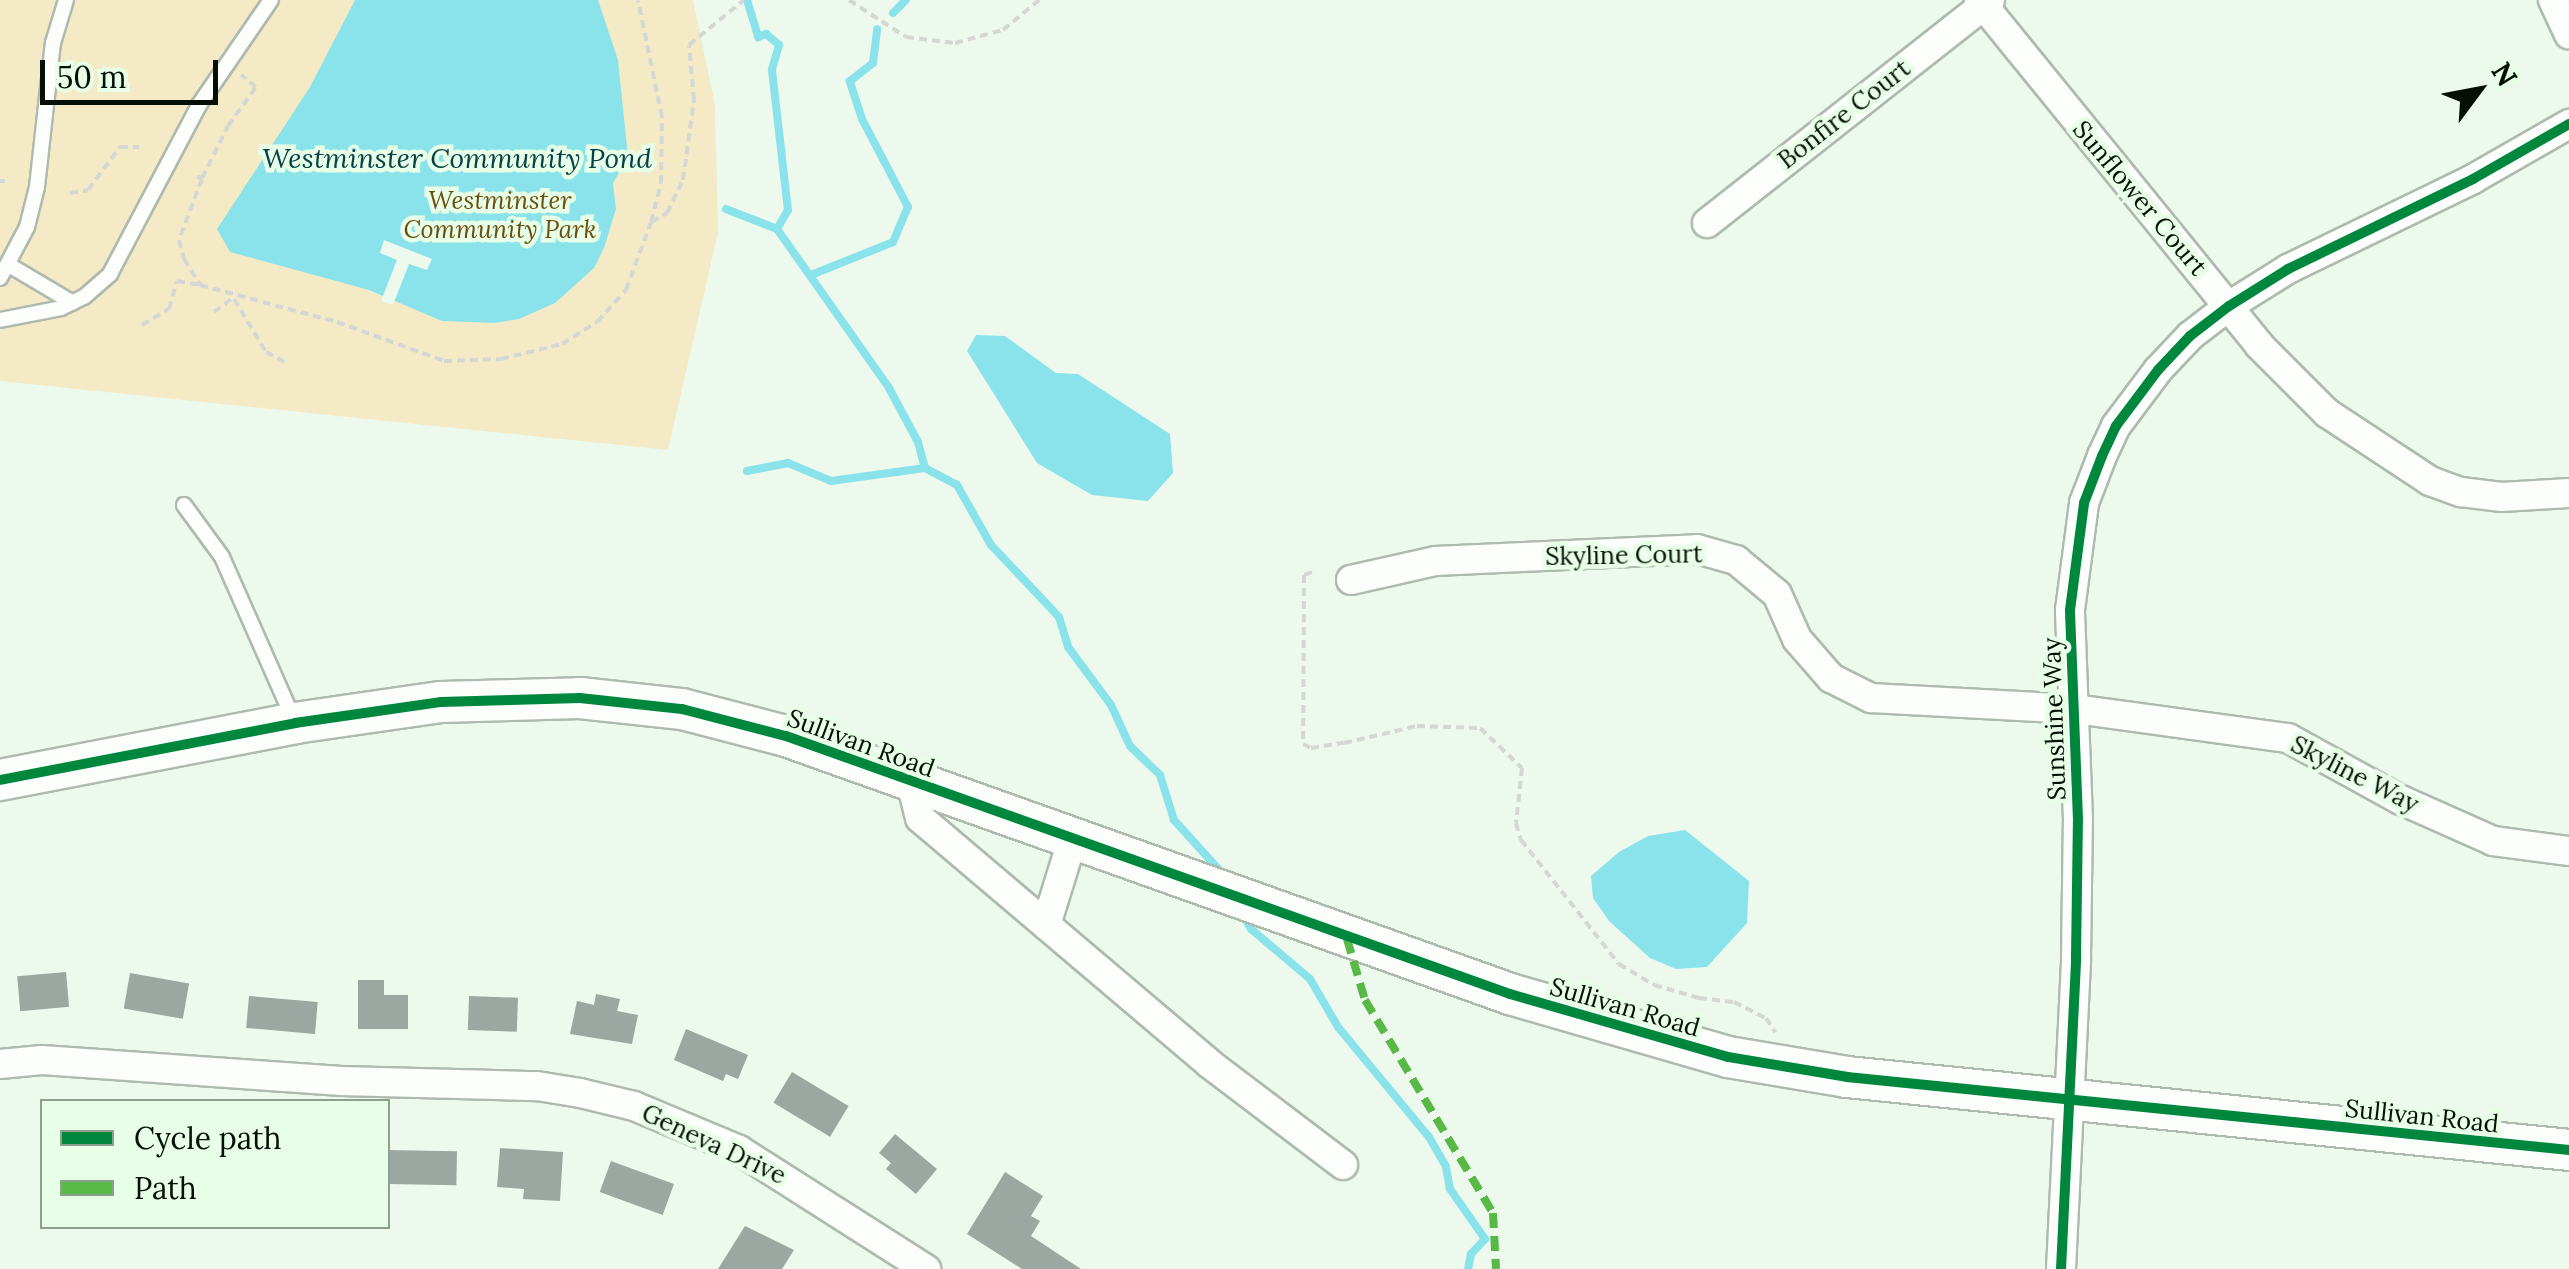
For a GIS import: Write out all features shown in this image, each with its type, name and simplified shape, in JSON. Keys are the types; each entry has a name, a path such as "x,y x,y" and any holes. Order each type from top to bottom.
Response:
{"street":[{"path":"2553,0 2569,34"},
{"name":"Bonfire Court","path":"1706,223 1983,2"},
{"name":"Sunflower Court","path":"1983,2 2259,345 2326,413 2430,481 2461,492 2502,497 2569,493"},
{"name":"Sunshine Way","path":"2060,1269 2071,1101 2077,860 2070,610 2084,504 2116,426 2158,370 2190,336 2229,306 2288,269 2472,179 2569,124"},
{"name":"Skyline Court","path":"1351,580 1435,561 1697,550 1736,560 1777,594 1797,639 1831,678 1870,698 2075,709"},
{"name":"Sullivan Road","path":"0,780 295,724 486,698 630,702 756,727 1072,842 1590,1020 1774,1066 2071,1101 2569,1150"},
{"name":"Skyline Way","path":"2075,709 2288,738 2402,800 2493,842 2569,851"},
{"path":"911,782 920,818 1210,1064 1343,1165"},
{"path":"1046,925 1072,842"},
{"name":"Geneva Drive","path":"0,1064 42,1060 341,1081 537,1086 580,1093 634,1106 739,1150 926,1269"}],"lane":[{"path":"66,0 52,43 36,187 27,227 4,272 73,303"},
{"path":"0,320 73,303 93,290 124,254 188,123 270,0"},
{"path":"184,505 222,556 295,724"}],"path":[{"path":"142,324 170,309 178,280 375,333 434,359 466,364 562,344 586,331 617,302 652,222 664,140 650,45 638,0"},
{"path":"849,0 906,38 956,44 1003,30 1039,0"},
{"path":"652,222 667,212 683,180 694,100 689,45 742,2"},
{"path":"200,284 184,259 179,236 199,177 228,126 256,88 241,76 252,60"},
{"path":"70,193 88,190 120,147 138,147"},
{"path":"214,312 234,296"},
{"path":"234,296 266,352 285,362"},
{"path":"1312,572 1304,575 1303,744 1311,748 1344,743 1417,726 1480,728 1522,768 1516,824 1521,840 1619,964 1654,985 1699,998 1734,1002 1766,1018 1777,1036 1774,1066"}],"green space":[{"name":"Westminster Community Park","path":"0,0 693,0 715,105 718,233 668,450 0,381"}],"water":[{"name":"Westminster Community Pond","path":"355,0 598,0 618,60 628,157 613,183 616,209 594,268 555,303 519,319 495,323 442,321 369,290 230,252 217,229 310,87"},
{"path":"976,335 1005,336 1056,373 1078,374 1170,434 1173,473 1148,501 1092,495 1037,463 967,351"},
{"path":"1685,830 1749,881 1747,923 1707,967 1676,969 1650,958 1609,921 1593,898 1591,876 1619,852 1648,836"}],"pier":[{"path":"384,240 432,259 427,270 409,264 393,305 381,301 397,260 380,253"}],"building":[{"path":"66,972 69,1007 20,1011 17,976"},
{"path":"130,973 189,983 183,1019 124,1008"},
{"path":"358,980 384,980 384,995 408,995 408,1029 358,1029"},
{"path":"596,994 620,999 617,1011 638,1015 632,1044 570,1034 577,1001 594,1005"},
{"path":"249,996 318,1002 315,1034 246,1028"},
{"path":"469,996 518,998 517,1032 468,1030"},
{"path":"686,1029 748,1055 738,1079 726,1074 723,1081 674,1060"},
{"path":"792,1072 849,1106 830,1137 773,1103"},
{"path":"895,1134 937,1169 916,1194 886,1169 891,1163 879,1153"},
{"path":"500,1148 563,1152 560,1201 523,1199 524,1189 497,1187"},
{"path":"390,1150 457,1151 456,1185 390,1184"},
{"path":"611,1161 674,1184 663,1215 600,1192"},
{"path":"1005,1172 1043,1196 1031,1216 1040,1221 1031,1236 1081,1269 1022,1269 967,1234"},
{"path":"745,1226 794,1250 782,1269 718,1269"}],"waterway":[{"path":"747,0 758,37 766,34 779,45 772,70 788,210 777,229"},
{"path":"893,13 906,0"},
{"path":"811,275 893,242 908,207 862,119 850,81 873,63 877,29"},
{"path":"726,209 777,229 889,388 918,442 925,468"},
{"path":"747,471 788,463 831,481 925,468 957,485 991,545 1059,617 1068,647 1111,705 1130,746 1160,775 1174,820 1223,874"},
{"path":"1244,916 1251,929 1310,979 1338,1027 1429,1137 1446,1167 1450,1189 1485,1239 1471,1254 1468,1269"}],"marked path":[{"path":"1347,939 1365,1000 1493,1213 1496,1269"}],"cycle path":[{"path":"2061,1269 2076,958 2078,820 2070,610 2084,503 2102,456 2116,426 2158,370 2190,336 2229,306 2288,269 2473,179 2569,124"},
{"path":"0,780 295,723 441,702 580,698 682,709 786,736 1510,994 1728,1057 1847,1077 2569,1150"}]}
